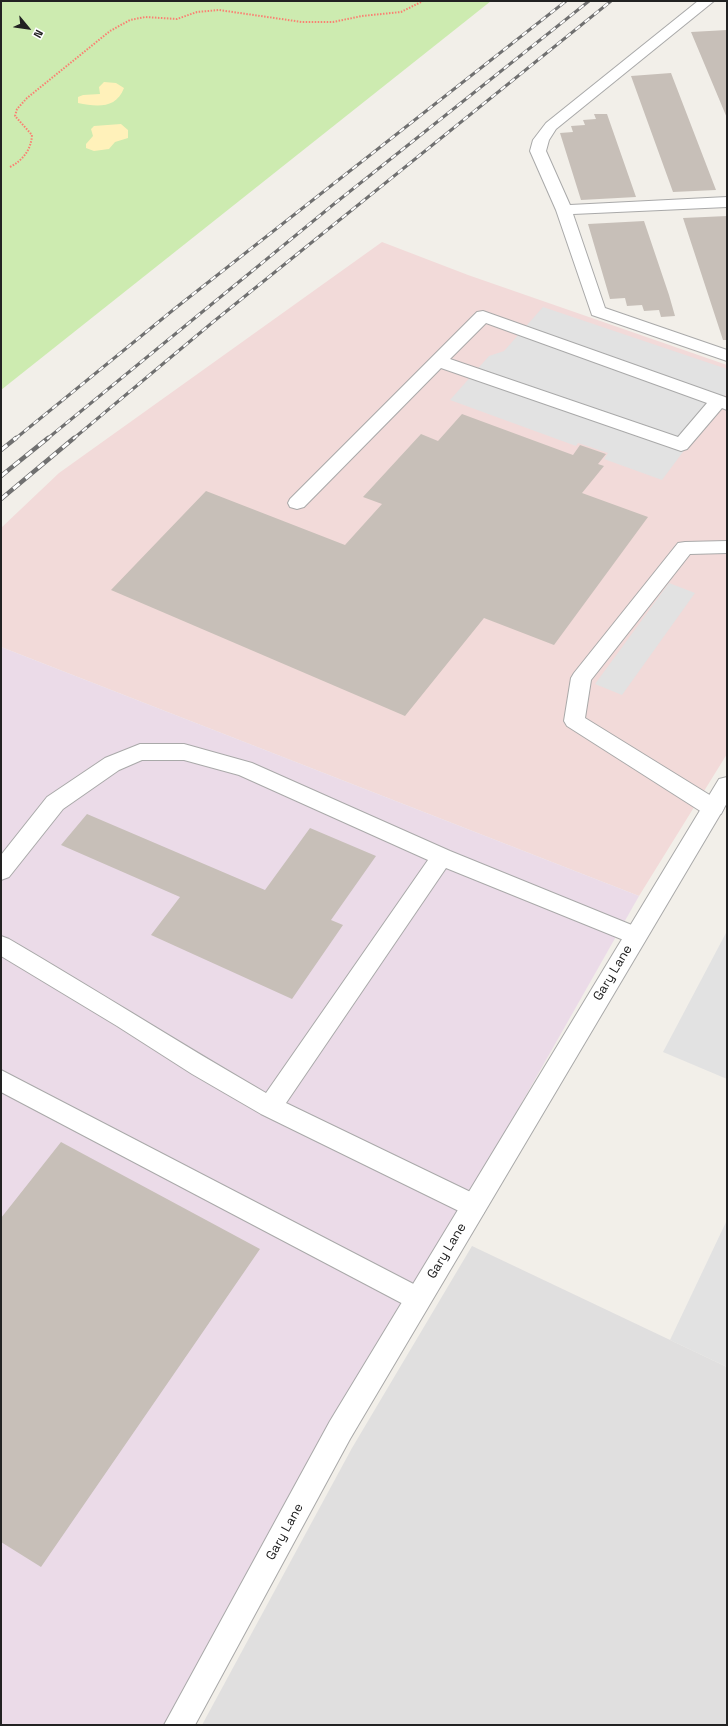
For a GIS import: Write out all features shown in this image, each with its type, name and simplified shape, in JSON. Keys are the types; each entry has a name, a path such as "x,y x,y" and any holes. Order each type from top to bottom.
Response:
{"street":[{"path":"707,1 551,126 542,140 538,151 564,210 598,311 727,356"},
{"path":"564,210 727,202"},
{"path":"297,503 483,316 723,403 681,445 439,361"},
{"path":"713,808 574,721 581,678 685,548 727,547"},
{"path":"1,871 56,803 112,764 140,752 184,752 245,768 442,857 636,936"},
{"name":"Gary Lane","path":"179,1725 340,1430 727,785"},
{"path":"270,1107 442,857"},
{"path":"1,945 200,1067 270,1107 474,1206"},
{"path":"1,1080 418,1299"}],"path":[{"path":"10,167 19,163 32,146 32,135 15,116 17,109 27,98 110,31 130,20 145,16 177,18 197,12 219,10 302,22 333,22 362,16 401,12 423,1"}],"shaded area":[{"path":"382,242 468,275 727,365 727,754 639,896 1,647 1,528 59,473"},
{"path":"543,307 727,369 727,393 662,480 604,459 608,453 578,443 576,446 450,400 489,356 504,351"},
{"path":"669,583 695,593 622,695 595,684"},
{"path":"1,647 639,896 169,1725 1,1725"},
{"path":"727,931 727,1079 663,1052"},
{"path":"727,1220 727,1367 670,1340"},
{"path":"472,1246 727,1367 727,1725 202,1725 352,1448"}],"green space":[{"path":"1,1 491,1 1,390"}],"sand":[{"path":"104,82 116,83 124,88 121,95 116,100 99,106 78,103 78,97 83,95 100,94 99,87"},
{"path":"121,124 128,130 128,138 115,142 109,149 94,151 86,148 86,144 93,136 91,129 94,126"}],"building":[{"path":"727,30 727,118 691,32"},
{"path":"671,73 716,190 673,192 631,76"},
{"path":"594,114 607,114 636,197 581,200 560,133 573,132 571,126 585,125 583,120 596,119"},
{"path":"727,216 727,340 723,340 683,218"},
{"path":"644,221 675,316 661,317 659,310 644,311 642,305 627,306 625,298 610,299 588,224"},
{"path":"462,414 573,455 580,445 606,454 598,464 604,466 582,493 648,517 554,645 484,618 405,716 111,590 206,491 345,545 382,504 363,497 421,434 438,441"},
{"path":"87,814 265,890 310,828 376,856 331,920 343,925 292,999 151,935 180,897 61,845"},
{"path":"61,1142 260,1249 41,1567 1,1542 1,1218"}],"railway":[{"path":"15,439 178,306 566,1"},
{"path":"47,439 334,204 589,1"},
{"path":"73,439 213,322 611,1"},
{"path":"1,450 16,438"},
{"path":"1,476 48,438"},
{"path":"1,499 74,438"}]}
